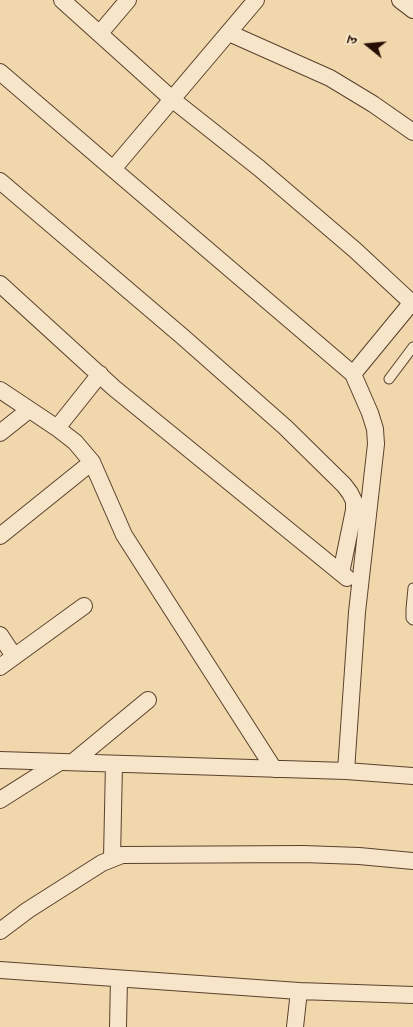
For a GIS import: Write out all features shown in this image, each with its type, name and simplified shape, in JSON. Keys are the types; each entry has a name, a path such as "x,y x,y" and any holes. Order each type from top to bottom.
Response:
{"street":[{"path":"62,0 173,100 274,181 355,250 412,302 353,374"},
{"path":"100,33 128,0"},
{"path":"113,169 256,0"},
{"path":"400,0 413,10"},
{"path":"229,33 330,78 373,104 413,132"},
{"path":"0,72 353,374 370,413 375,429 376,444 359,587 346,771"},
{"path":"0,181 228,376 344,485 354,501 354,510 341,573"},
{"path":"0,284 100,374 359,587"},
{"path":"57,428 100,374"},
{"path":"0,390 75,442 92,462 124,535 274,769"},
{"path":"0,433 29,410"},
{"path":"0,536 92,462"},
{"path":"0,667 84,606"},
{"path":"0,635 14,656"},
{"path":"0,800 66,762 148,700"},
{"path":"0,760 346,771 413,776"},
{"path":"112,858 114,764"},
{"path":"0,932 28,910 102,862 134,854 304,854 359,856 413,861"},
{"path":"0,970 299,991 413,995"},
{"path":"118,1027 119,979"},
{"path":"295,1027 299,991"}],"lane":[{"path":"389,379 413,347"},
{"path":"413,588 411,609 411,618 413,620"}]}
